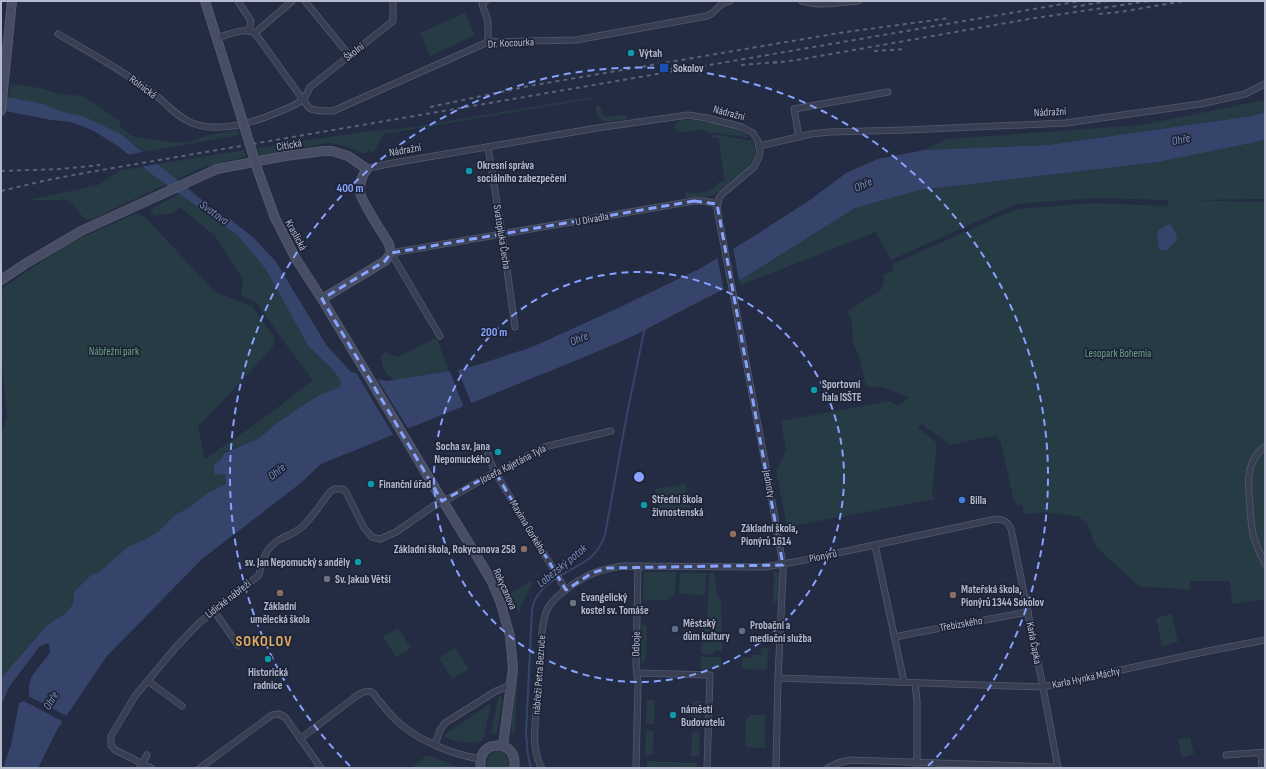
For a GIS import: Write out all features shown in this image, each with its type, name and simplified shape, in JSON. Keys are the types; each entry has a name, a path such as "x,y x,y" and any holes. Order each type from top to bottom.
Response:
{"street":[{"path":"1,111 12,1"},
{"name":"Kraslická","path":"205,1 274,218 296,259 322,299 417,458"},
{"path":"238,1 251,21 249,31"},
{"path":"216,38 238,32 249,31 256,33 292,1"},
{"path":"305,1 349,55"},
{"name":"Školní","path":"303,99 310,87 393,21 393,1"},
{"name":"Dr. Kocourka","path":"256,33 310,108 323,112 333,111 488,42 576,40 708,16 712,14 723,2 730,1"},
{"path":"802,1 810,4 858,1"},
{"path":"482,2 488,21 488,42"},
{"name":"Rolnická","path":"58,34 126,74 151,91 171,110 192,123 207,127 231,126 266,117 294,106 303,99"},
{"name":"Nádražní","path":"367,169 393,163 597,128 688,115 712,119 747,129 755,136 759,146 830,132 1066,123 1200,104 1245,94 1265,84"},
{"path":"799,137 794,109 888,92"},
{"path":"717,204 719,198 725,191 754,168 759,157 759,146"},
{"name":"Svatopluka Čecha","path":"488,147 515,326"},
{"name":"Citická","path":"1,280 81,231 216,169 285,156 324,151 336,152 348,156 367,169"},
{"path":"367,169 361,180 361,196 389,244 391,253 440,336"},
{"name":"U Divadla","path":"391,253 694,201 704,200 717,204"},
{"name":"Jednoty","path":"717,204 768,478 783,574 778,678 776,768"},
{"path":"322,299 385,261 391,253"},
{"name":"Josefa Kajetána Tyla","path":"364,528 372,537 380,540 396,532 442,501 544,447 611,431"},
{"path":"1265,447 1261,449 1253,461 1249,473 1248,486 1251,528 1265,564"},
{"name":"Maxima Gorkého","path":"488,454 495,472 566,590"},
{"name":"Rokycanova","path":"417,458 481,563 492,582 500,601 510,636 513,668 503,746"},
{"name":"Lidické nábřeží","path":"141,766 115,750 111,745 112,736 135,696 176,647 194,628 259,575 260,568 268,551 276,542 303,527 330,492 334,489 343,489 346,492 364,528"},
{"name":"Pionýrů","path":"638,566 758,567 782,565 996,519 1004,520"},
{"name":"Karla Čapka","path":"1004,520 1009,524 1011,529 1058,767"},
{"path":"875,545 904,682"},
{"name":"nábřeží Petra Bezruče","path":"542,768 536,750 535,740 537,699 540,693 543,625 549,607 553,601 566,590 584,578 602,569 623,566 638,566"},
{"name":"Odboje","path":"636,768 638,566"},
{"path":"214,611 238,645"},
{"name":"Třebízského","path":"895,637 914,632 1028,612"},
{"name":"Karla Hynka Máchy","path":"778,678 1043,687 1265,640"},
{"path":"637,673 710,675 707,768"},
{"path":"148,681 182,706"},
{"path":"915,683 917,701 917,765"},
{"path":"435,744 440,730 445,723 496,691 511,685"},
{"path":"300,739 362,692 368,691 373,693 395,719 423,740 471,758 480,759"},
{"path":"200,768 272,715 279,714 285,717 321,768"},
{"path":"481,768 480,759 487,749 495,746 503,746 510,750 514,756 514,768"},
{"path":"1226,755 1263,752 1262,768"},
{"path":"147,755 141,766 152,768"},
{"path":"828,768 838,763 850,760 917,765 1058,767"}],"highlighted area":[{"path":"694,201 717,204 783,565 608,568 592,573 566,590 495,472 442,501 322,299 385,261 391,253"}],"green space":[{"path":"465,13 475,35 430,56 420,33"},
{"path":"11,84 40,88 61,94 83,96 121,122 119,126 132,136 175,143 192,141 209,135 237,130 239,135 145,152 121,134 83,116 63,112 43,104 9,98"},
{"path":"592,97 591,99 384,134 373,153 368,150 365,154 339,144 328,143 260,155 258,148 369,131 401,129"},
{"path":"1265,100 1265,112 1252,116 1048,145 925,150 947,139 1142,125"},
{"path":"595,106 600,106 605,117 625,115 628,119 605,122 598,117"},
{"path":"680,120 707,122 728,126 745,133 750,138 718,133 710,134 703,130 678,132 675,128 675,124"},
{"path":"711,135 752,140 755,147 754,159 748,168 715,194 710,196 685,198 685,192 699,193 709,191 717,186 719,182 725,181 718,138 712,138"},
{"name":"Lesopark Bohemia","path":"1265,139 1265,199 1184,200 1265,202 1265,599 1232,604 1230,581 1190,581 1190,590 1139,586 1096,547 1088,525 1079,517 1046,512 1024,514 1022,504 1019,507 1014,501 1000,440 998,441 997,435 951,445 921,424 918,428 934,440 937,445 932,492 934,499 787,527 776,471 786,451 781,421 890,401 898,406 909,397 882,387 866,386 859,355 853,343 852,324 848,311 881,290 884,281 883,275 894,270 892,264 1017,209 1094,203 1167,206 1168,200 1094,198 1016,204 891,260 876,232 741,285 739,281 855,208 919,190 1158,162"},
{"path":"244,150 246,157 208,167 207,165 177,180 158,164"},
{"path":"143,167 166,184 93,219 83,217 67,200 29,200 98,185 121,170"},
{"name":"Nábřežní park","path":"179,194 237,235 265,268 309,347 338,376 341,382 340,387 276,424 258,439 224,452 226,485 214,489 190,507 175,515 160,531 97,574 93,573 74,592 73,604 66,613 47,625 16,660 1,683 1,435 7,418 1,354 1,289 69,243 135,214 139,214 147,219 215,292 252,306 275,338 273,347 198,427 205,459 268,415 313,380 257,303 241,296 243,279 215,236 180,207 173,213 155,216 151,212 151,209"},
{"path":"433,339 437,339 449,371 395,380 388,375 383,367 381,355 385,352 398,357"},
{"path":"686,484 691,512 661,518 655,489"},
{"path":"767,570 777,572 780,582 779,599 777,602 773,603 774,574"},
{"path":"644,572 676,572 675,594 668,600 643,600"},
{"path":"680,573 707,573 705,594 679,594"},
{"path":"709,573 714,573 717,594 721,599 722,616 722,651 714,651 713,655 701,654 702,632 707,625"},
{"path":"529,582 532,582 532,584 522,603 520,613 518,612 510,594"},
{"path":"1172,614 1178,642 1162,646 1156,618"},
{"path":"642,624 647,626 646,659 644,663 641,663"},
{"path":"398,628 411,648 396,657 383,637"},
{"path":"455,648 469,669 452,679 439,658"},
{"path":"761,648 768,648 767,670 742,669 742,658 752,658 752,655 761,655"},
{"path":"701,657 721,657 721,669 701,669"},
{"path":"517,672 515,731 511,735 512,709"},
{"path":"499,694 502,700 497,733 491,733"},
{"path":"647,700 655,700 654,724 646,724"},
{"path":"693,701 701,701 701,725 692,725"},
{"path":"491,703 484,737 481,741 463,742 445,737 444,735"},
{"path":"751,715 765,715 765,748 745,747 746,719"},
{"path":"646,730 654,731 653,755 645,755"},
{"path":"692,732 700,732 699,756 691,756"},
{"path":"1190,737 1194,754 1182,757 1178,740"},
{"path":"497,751 506,754 509,762 508,768 488,768 488,757"},
{"path":"426,756 431,756 459,768 411,768"},
{"path":"647,761 697,763 697,768 647,768"}],"water":[{"path":"1,96 44,104 63,112 83,116 121,134 202,200 234,222 255,239 276,262 327,346 351,372 386,381 463,369 532,347 701,268 810,200 846,173 878,159 925,150 1048,145 1252,116 1265,112 1265,139 1158,162 920,190 855,208 739,281 631,337 321,464 302,482 202,559 107,656 58,728 38,768 4,768 11,745 19,703 27,699 31,678 50,652 49,643 40,646 9,687 1,706 2,677 47,625 66,613 73,604 74,592 93,573 97,574 128,547 159,531 175,515 190,507 209,492 226,484 225,474 216,475 214,472 214,464 222,459 224,453 258,439 276,424 302,406 320,395 340,387 341,382 334,371 309,347 265,268 237,235 150,173 118,146 92,130 71,122 51,120 1,110"},
{"path":"1169,224 1172,226 1176,234 1177,240 1166,251 1159,249 1157,232"}],"pier":[{"path":"147,151 161,163 141,167 126,155"},
{"path":"733,247 739,281 724,290 717,256"},
{"path":"457,368 472,405 464,408 449,369"},
{"path":"355,371 376,377 409,430 394,436"},
{"path":"26,695 68,717 64,722 22,700"}],"waterway":[{"name":"Lobezský potok","path":"531,768 528,756 526,733 533,605 536,598 547,585 590,558 604,538 645,327"}],"railway":[{"path":"1,191 90,172 1080,1"},
{"path":"1073,7 1108,1"},
{"path":"773,63 1029,19 1149,1"},
{"path":"1099,14 1184,1"},
{"path":"430,107 529,86 839,33 950,18"},
{"path":"874,51 906,49"},
{"path":"741,65 777,62"},
{"path":"1,171 61,169 100,165"}],"place":[{"name":"Výtah","path":"631,53"},
{"name":"Sokolov","path":"664,68"},
{"name":"Okresní správa sociálního zabezpečení","path":"469,171"},
{"name":"Sportovní hala ISŠTE","path":"814,390"},
{"name":"Socha sv. Jana Nepomuckého","path":"498,452"},
{"name":"Finanční úřad","path":"371,484"},
{"name":"Billa","path":"962,500"},
{"name":"Střední škola živnostenská","path":"644,505"},
{"name":"Základní škola, Pionýrů 1614","path":"733,534"},
{"name":"Základní škola, Rokycanova 258","path":"524,549"},
{"name":"sv. Jan Nepomucký s anděly","path":"358,562"},
{"name":"Sv. Jakub Větší","path":"327,579"},
{"name":"Základní umělecká škola","path":"280,593"},
{"name":"Mateřská škola, Pionýrů 1344 Sokolov","path":"953,595"},
{"name":"Evangelický kostel sv. Tomáše","path":"573,603"},
{"name":"Městský dům kultury","path":"675,629"},
{"name":"Probační a mediační služba","path":"742,631"},
{"name":"Historická radnice","path":"268,659"},
{"name":"náměstí Budovatelů","path":"673,715"}],"district":[{"name":"SOKOLOV","path":"264,641"}],"water label":[{"name":"Ohře","path":"1181,140"},
{"name":"Ohře","path":"863,185"},
{"name":"Svatava","path":"214,213"},
{"name":"Ohře","path":"579,339"},
{"name":"Ohře","path":"277,472"},
{"name":"Ohře","path":"51,701"}]}
